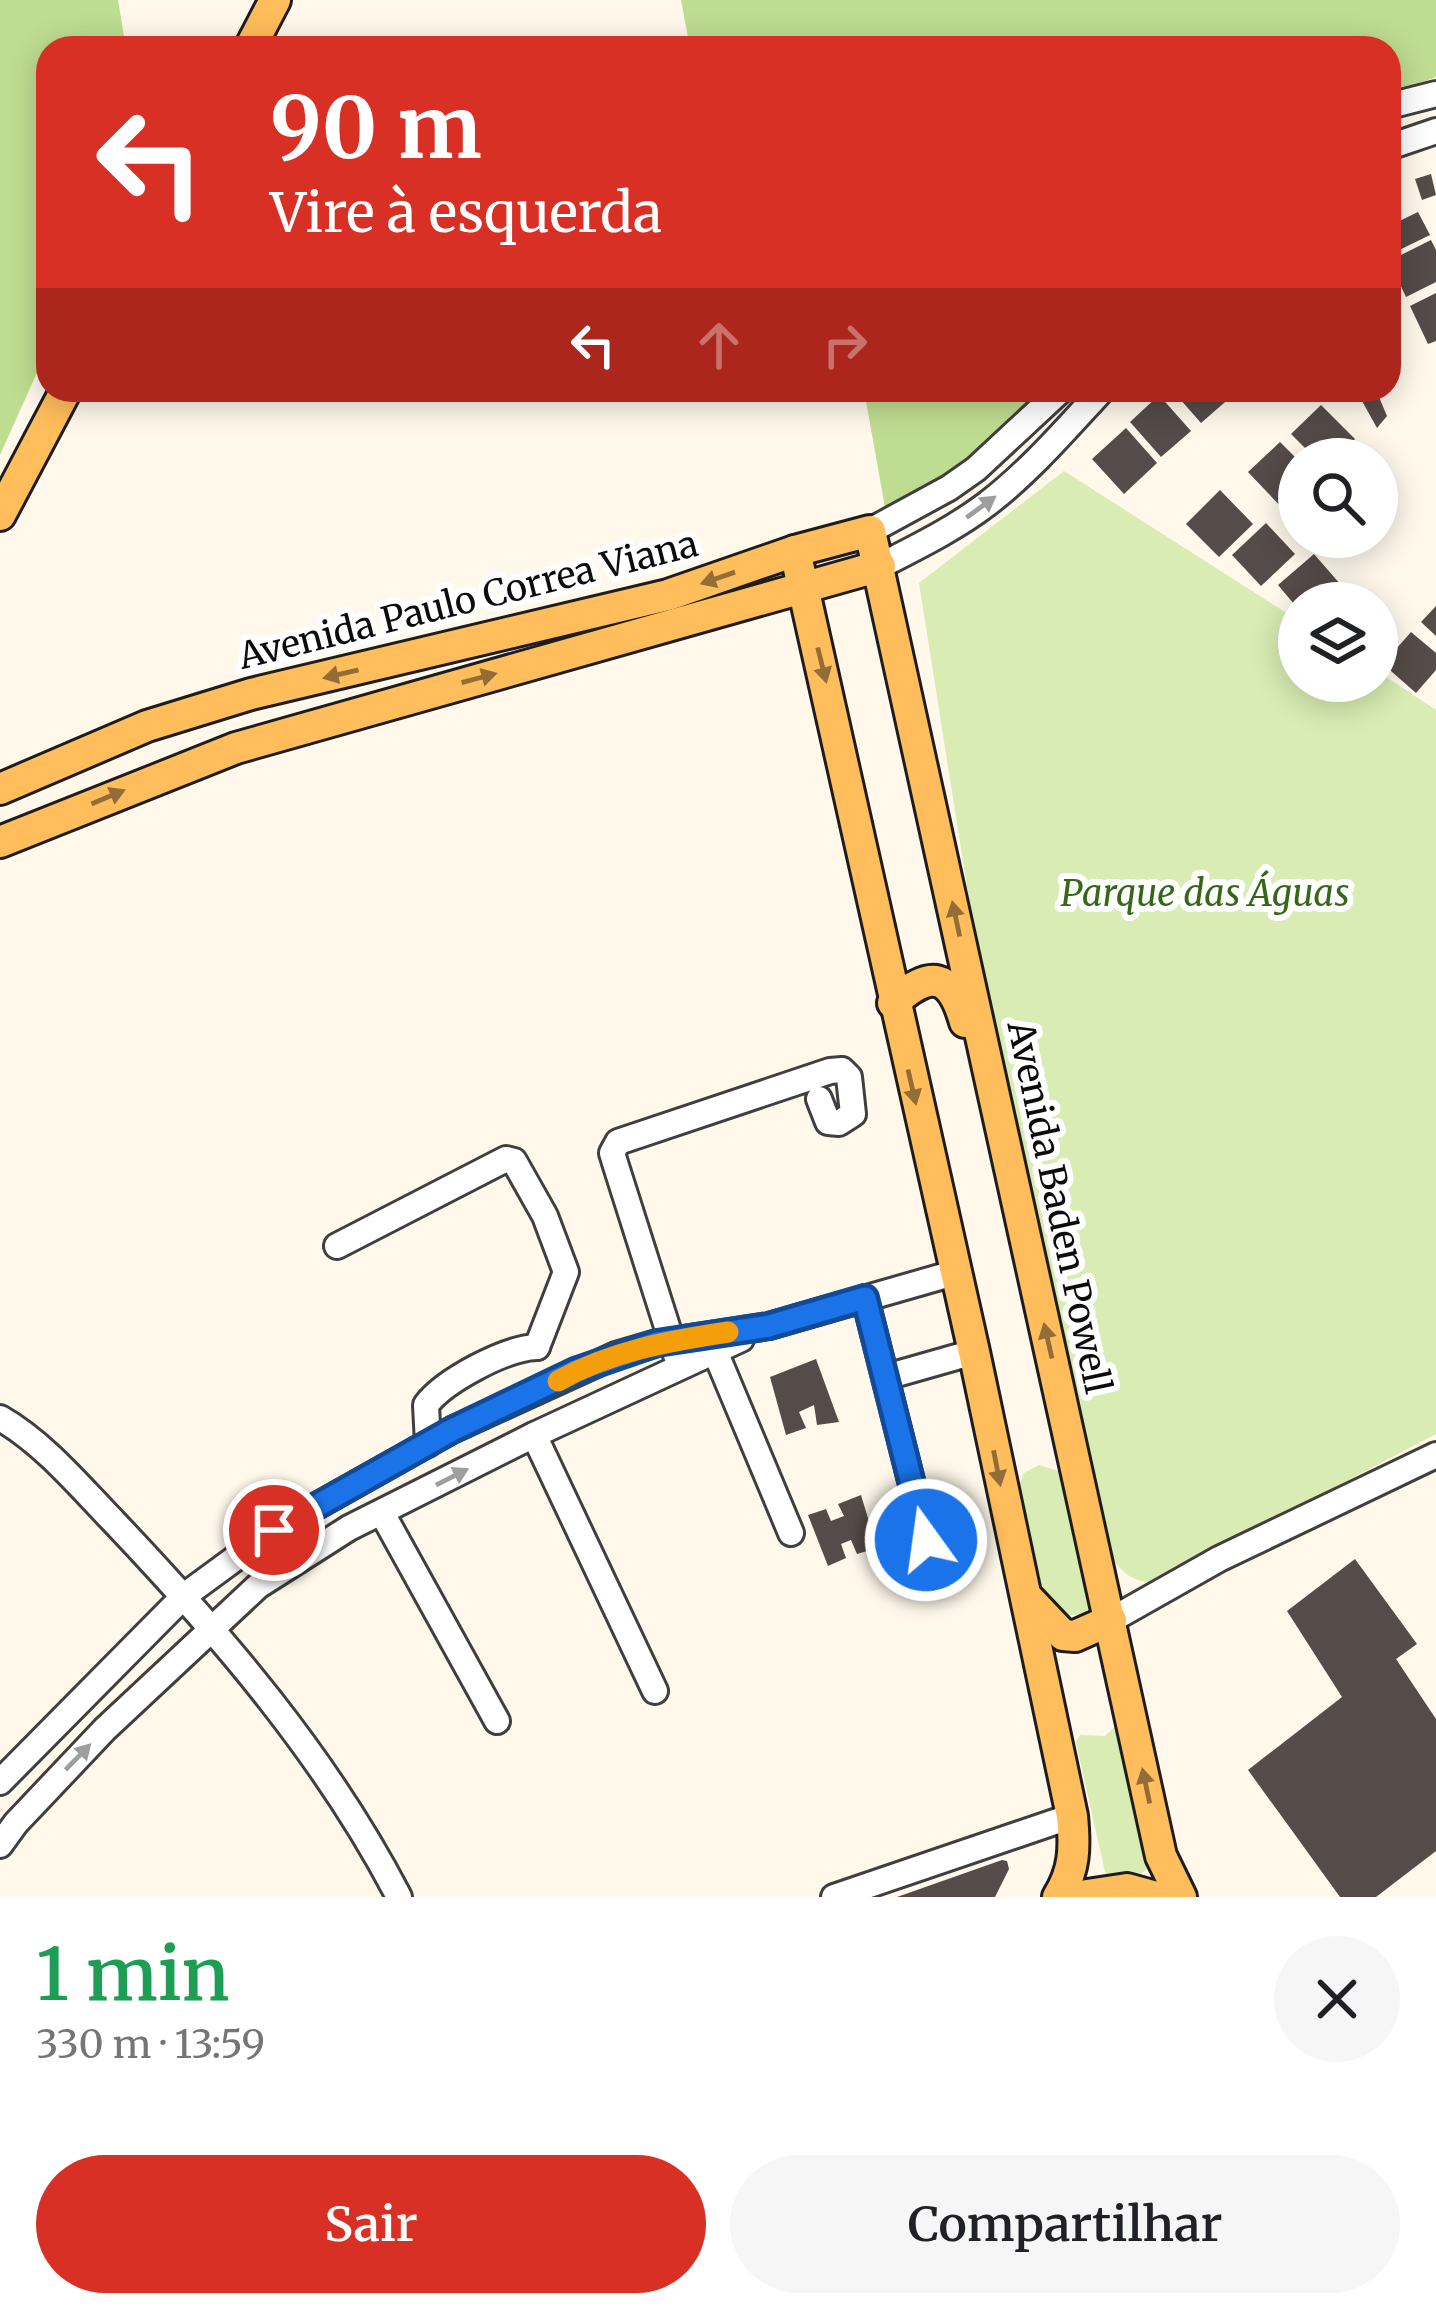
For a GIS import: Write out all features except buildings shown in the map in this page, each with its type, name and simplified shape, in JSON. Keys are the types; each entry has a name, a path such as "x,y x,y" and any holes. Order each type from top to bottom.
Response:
{"main road":[{"path":"256,36 275,0"},
{"path":"0,515 60,402"},
{"name":"Avenida Paulo Correa Viana","path":"0,789 147,727 251,694 668,595 870,531"},
{"name":"Avenida Baden Powell","path":"870,531 1161,1856 1181,1897"},
{"path":"795,551 1072,1816 1075,1852 1069,1879 1058,1897"},
{"path":"0,842 236,748 880,566"},
{"path":"893,1003 923,981 943,982 952,988 981,1086 1002,1136"},
{"path":"1022,1592 1063,1635 1075,1636 1112,1620"},
{"path":"1074,1897 1127,1889 1156,1897"}],"street":[{"path":"1401,103 1436,94"},
{"path":"1401,142 1436,130"},
{"name":"Avenida Paulo Correa Viana","path":"870,531 976,469 1048,402"},
{"path":"880,566 988,503 1091,402"},
{"path":"680,1368 612,1153 618,1142 830,1071 842,1070 849,1076 853,1114 839,1123 828,1122 819,1099"},
{"path":"337,1246 506,1160 514,1161 565,1259 562,1289 537,1347"},
{"path":"0,1782 184,1596 274,1530 428,1444 616,1355 671,1341 711,1343 954,1273"},
{"path":"865,1298 926,1540 934,1551"},
{"path":"0,1844 105,1729 258,1586 349,1528 680,1368 711,1343"},
{"path":"711,1343 791,1533"},
{"path":"537,1347 545,1356 548,1387"},
{"path":"428,1444 425,1406 436,1392 507,1354 537,1347"},
{"path":"886,1377 974,1352"},
{"path":"548,1387 611,1367 621,1369 624,1380 616,1392 587,1413"},
{"path":"0,1418 77,1483 212,1628 319,1765 370,1840 399,1897"},
{"path":"534,1435 656,1691"},
{"path":"1112,1620 1220,1559 1436,1456"},
{"path":"382,1513 497,1721"},
{"path":"835,1897 1072,1816"}],"green space":[{"path":"0,0 118,0 124,36 36,36 36,375 0,455"},
{"path":"681,0 1436,0 1436,77 1401,90 1401,36 688,36"},
{"path":"866,402 1036,402 981,453 886,513"},
{"name":"Parque das Águas","path":"1064,471 1278,608 1278,702 1398,702 1398,685 1436,710 1436,1434 1154,1582 1127,1575 1109,1553 968,893 919,583"},
{"path":"1039,1465 1061,1472 1072,1493 1094,1603 1084,1614 1060,1613 1042,1598 1019,1485 1024,1473"},
{"path":"1124,1718 1152,1859 1144,1872 1126,1880 1105,1872 1076,1742 1080,1735 1105,1736"}],"slow traffic":[{"path":"558,1381 657,1343 728,1332"}],"route":[{"path":"274,1530 452,1430 575,1371 657,1343 769,1326 865,1298 926,1540"}]}
